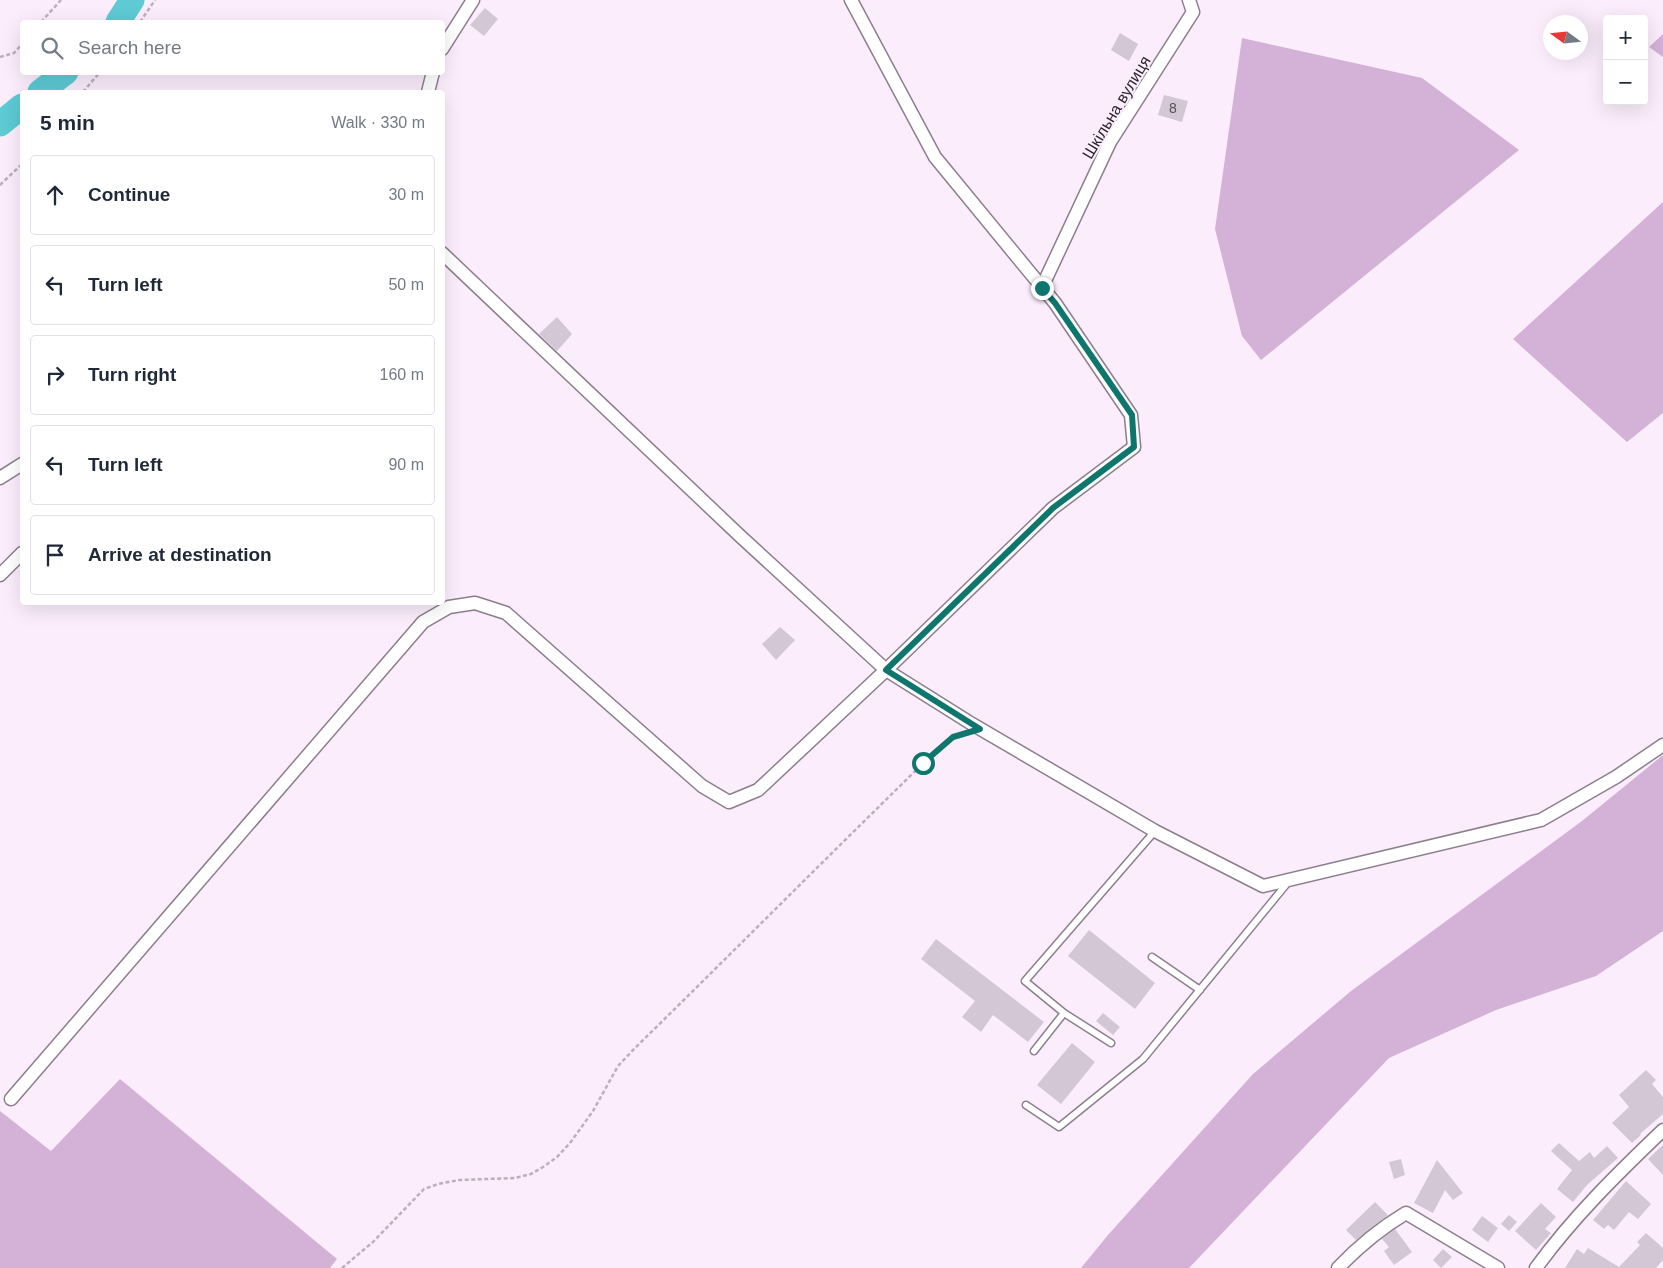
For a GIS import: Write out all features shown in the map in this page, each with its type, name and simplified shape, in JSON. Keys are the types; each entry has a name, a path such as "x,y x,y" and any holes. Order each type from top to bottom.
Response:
{"street":[{"path":"445,44 472,0"},
{"path":"11,1099 423,622 449,607 474,603 506,613 702,786 730,802 758,790 886,670 1053,508 1134,447 1132,415 1055,303 935,157 850,0"},
{"name":"Шкільна вулиця","path":"1042,288 1110,142 1193,12 1189,0"},
{"path":"428,90 432,75"},
{"path":"445,255 739,535 886,670 980,729 1155,831 1263,886 1541,820 1616,777 1663,745"},
{"path":"0,478 20,465"},
{"path":"0,575 20,555"},
{"path":"1536,1268 1558,1238 1623,1168 1663,1130"},
{"path":"1338,1268 1352,1253 1388,1224 1406,1213 1498,1268"}],"lane":[{"path":"1110,1043 1064,1012 1025,981 1155,831"},
{"path":"1026,1105 1059,1127 1143,1059 1290,880"},
{"path":"1152,957 1200,990"},
{"path":"1034,1051 1064,1012"}],"path":[{"path":"43,20 61,0"},
{"path":"141,20 156,0"},
{"path":"0,57 14,53 20,46"},
{"path":"85,90 97,75"},
{"path":"0,185 20,166"},
{"path":"342,1268 373,1242 424,1189 459,1180 515,1178 531,1174 557,1157 592,1111 618,1066 635,1048 941,746 953,737 980,729"}],"shaded area":[{"path":"1663,34 1663,57 1649,47"},
{"path":"1242,38 1422,78 1519,150 1261,360 1242,336 1215,229"},
{"path":"1663,202 1663,413 1627,442 1513,339"},
{"path":"1663,755 1663,931 1596,976 1496,1010 1389,1058 1189,1268 1081,1268 1108,1235 1253,1074 1351,991 1582,821"},
{"path":"120,1079 337,1259 330,1268 0,1268 0,1111 51,1151"}],"building":[{"path":"485,8 498,19 484,36 470,25"},
{"path":"1120,33 1138,44 1129,61 1111,50"},
{"path":"1164,95 1188,101 1182,122 1158,115"},
{"path":"557,317 572,334 557,351 539,334"},
{"path":"780,627 795,640 776,660 762,644"},
{"path":"1089,930 1155,983 1135,1009 1068,956"},
{"path":"936,939 1044,1022 1028,1042 993,1015 981,1032 962,1017 975,1001 921,959"},
{"path":"1103,1013 1120,1027 1113,1035 1096,1021"},
{"path":"1072,1043 1095,1062 1061,1104 1037,1085"},
{"path":"1646,1070 1656,1080 1652,1084 1663,1097 1663,1114 1632,1143 1612,1123 1629,1107 1619,1095"},
{"path":"1559,1143 1579,1161 1590,1152 1594,1158 1607,1146 1618,1158 1587,1185 1573,1202 1557,1189 1572,1170 1551,1151"},
{"path":"1663,1145 1663,1175 1648,1159"},
{"path":"1401,1159 1405,1175 1394,1179 1389,1162"},
{"path":"1437,1160 1463,1193 1453,1200 1445,1190 1433,1213 1414,1203"},
{"path":"1626,1181 1651,1204 1638,1219 1629,1212 1614,1230 1608,1225 1604,1229 1593,1220"},
{"path":"1375,1202 1388,1215 1356,1240 1346,1230"},
{"path":"1541,1203 1556,1217 1545,1229 1551,1233 1536,1250 1515,1231"},
{"path":"1509,1215 1517,1222 1509,1231 1501,1224"},
{"path":"1482,1216 1498,1228 1488,1242 1472,1230"},
{"path":"1395,1229 1412,1252 1394,1265 1384,1251 1389,1247 1382,1239"},
{"path":"1646,1233 1663,1248 1663,1260 1656,1268 1565,1268 1577,1249 1584,1254 1588,1248 1619,1267 1640,1245 1637,1242"},
{"path":"1443,1249 1452,1257 1441,1268 1433,1260"}],"waterway":[{"path":"119,20 132,0"},
{"path":"43,90 62,75"},
{"path":"0,124 20,108"}],"route":[{"path":"923,763 953,737 980,729 886,670 1053,508 1134,447 1132,415 1055,303 1042,288"}]}
